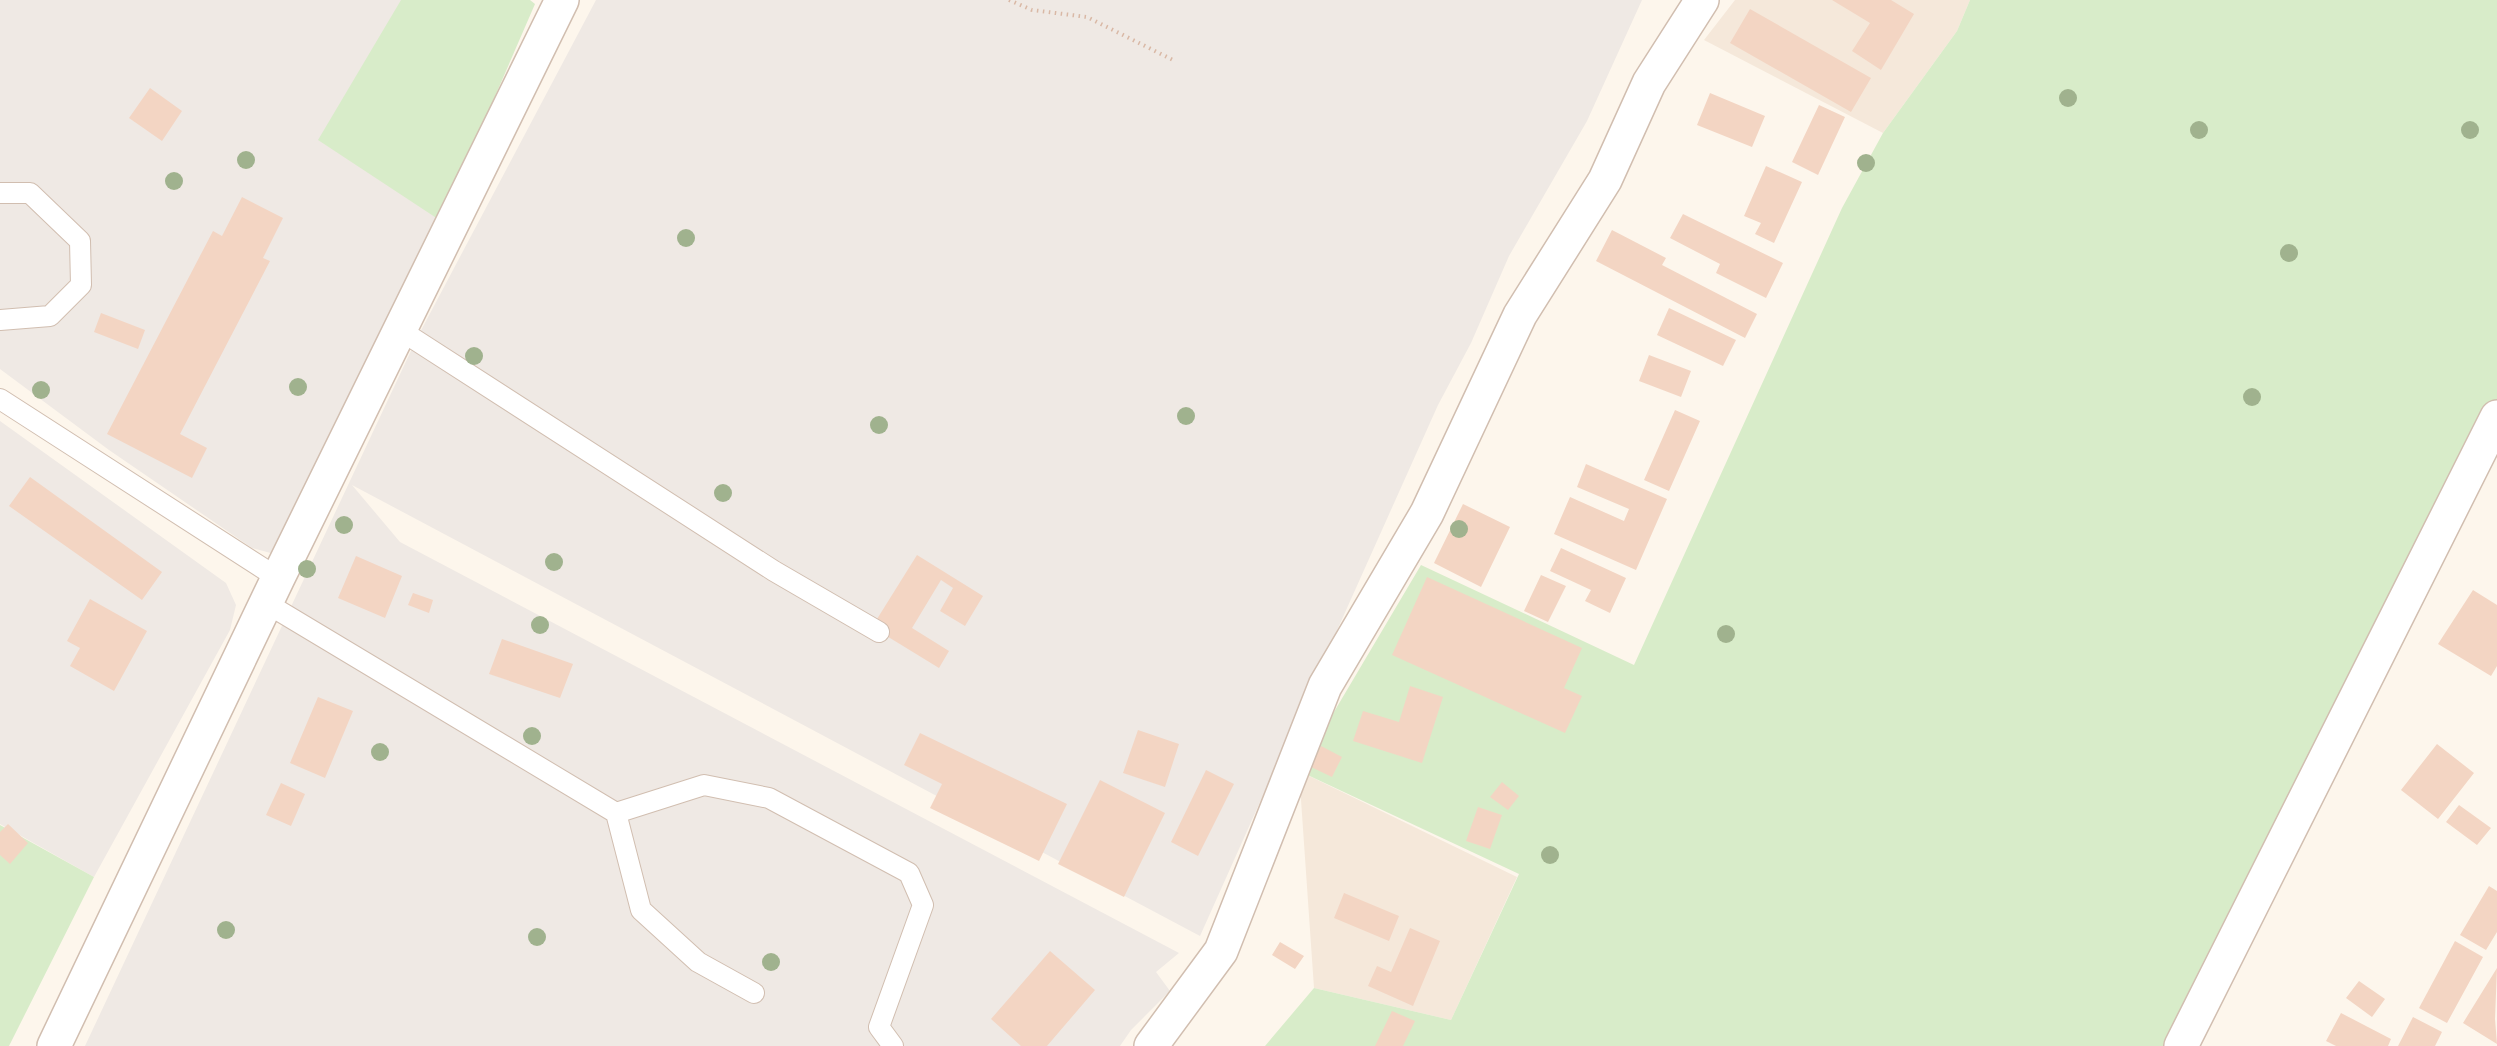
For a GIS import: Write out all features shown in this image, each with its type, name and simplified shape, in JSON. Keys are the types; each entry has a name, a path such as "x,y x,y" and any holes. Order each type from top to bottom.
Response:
{"street":[{"path":"54,1046 272,591 562,0"},
{"path":"1150,1046 1221,951 1324,686 1427,513 1520,315 1605,180 1649,83 1702,0"},
{"path":"2181,1046 2497,417"}],"lane":[{"path":"0,193 30,193 80,241 81,285 50,316 0,320"},
{"path":"400,330 774,570 879,632"},
{"path":"0,399 272,591 616,813 641,910 698,962 754,993"},
{"path":"616,813 704,785 769,798 909,873 923,905 879,1027 893,1046"}],"path":[{"path":"1009,0 1032,10 1087,17 1175,61"}],"shaded area":[{"path":"0,0 408,0 441,221 278,555 252,548 109,450 0,369"},
{"path":"596,0 1642,0 1587,121 1509,256 1471,343 1438,405 1200,936 352,485 400,542 1179,953 1156,972 1170,991 1131,1030 1120,1046 85,1046 417,338"},
{"path":"1735,0 1970,0 1957,31 1883,133 1704,40"},
{"path":"0,421 226,583 236,605 230,630 94,877 0,824"},
{"path":"1299,771 1517,877 1451,1020 1314,988"}],"green space":[{"path":"401,0 530,0 535,4 441,221 318,140"},
{"path":"1970,0 2497,0 2497,407 2185,1046 1265,1046 1314,988 1451,1020 1519,874 1299,771 1421,565 1634,665 1842,208 1883,133 1957,31"},
{"path":"0,825 94,877 9,1046 0,1046"}],"building":[{"path":"1832,0 1891,0 1914,14 1881,70 1852,51 1870,23"},
{"path":"1750,9 1871,78 1851,112 1730,43"},
{"path":"150,88 182,111 162,141 129,118"},
{"path":"1710,93 1765,116 1752,147 1697,125"},
{"path":"1819,105 1845,117 1818,175 1792,162"},
{"path":"1766,166 1802,182 1774,243 1755,234 1761,223 1744,216"},
{"path":"242,197 283,218 263,258 270,261 180,434 207,448 192,478 107,434 213,231 222,236"},
{"path":"1683,214 1783,263 1766,298 1716,273 1720,264 1670,238"},
{"path":"1612,230 1666,258 1662,265 1757,314 1745,338 1596,261"},
{"path":"1669,308 1736,340 1723,366 1657,335"},
{"path":"101,313 145,330 138,349 94,332"},
{"path":"1649,355 1691,371 1681,397 1639,381"},
{"path":"1675,410 1700,421 1669,491 1644,480"},
{"path":"1586,464 1667,499 1636,570 1554,534 1570,497 1624,521 1629,509 1577,487"},
{"path":"30,477 162,572 142,600 9,506"},
{"path":"1463,504 1510,527 1481,587 1434,563"},
{"path":"1561,548 1626,578 1610,613 1585,601 1591,590 1550,571"},
{"path":"917,555 983,596 965,626 940,611 953,588 941,580 912,628 949,651 939,668 872,627"},
{"path":"356,556 402,576 385,618 338,598"},
{"path":"1541,575 1566,586 1548,622 1524,611"},
{"path":"1427,577 1582,648 1564,688 1582,696 1565,733 1392,655"},
{"path":"2473,590 2497,605 2497,666 2491,676 2438,644"},
{"path":"413,593 433,600 429,613 408,605"},
{"path":"90,599 147,631 114,691 70,666 80,648 67,641"},
{"path":"502,639 573,664 560,698 489,674"},
{"path":"1410,686 1443,697 1422,763 1353,741 1363,711 1399,722"},
{"path":"318,697 353,711 325,778 290,763"},
{"path":"1138,730 1179,744 1165,787 1123,773"},
{"path":"920,733 1067,804 1039,861 930,808 942,784 904,765"},
{"path":"2437,744 2474,773 2438,819 2401,790"},
{"path":"1321,746 1342,757 1332,777 1311,767"},
{"path":"1206,770 1234,784 1198,856 1171,842"},
{"path":"1100,780 1165,813 1124,897 1058,864"},
{"path":"1502,782 1519,796 1508,810 1490,797"},
{"path":"281,783 305,794 291,826 266,815"},
{"path":"2459,805 2491,828 2477,845 2446,822"},
{"path":"1478,807 1502,815 1490,849 1466,841"},
{"path":"8,824 28,843 10,864 0,855 0,832"},
{"path":"2489,886 2497,891 2497,932 2486,950 2460,935"},
{"path":"1344,893 1399,916 1389,941 1334,918"},
{"path":"1410,928 1440,941 1413,1006 1368,986 1377,966 1391,972"},
{"path":"2455,941 2483,957 2447,1023 2419,1008"},
{"path":"1280,942 1304,956 1295,969 1272,955"},
{"path":"1050,951 1095,990 1047,1046 1021,1046 991,1019"},
{"path":"2497,968 2495,1019 2497,1044 2463,1023"},
{"path":"2359,981 2385,999 2372,1017 2346,998"},
{"path":"1392,1011 1415,1021 1403,1046 1375,1046"},
{"path":"2341,1013 2391,1039 2388,1046 2336,1046 2326,1041"},
{"path":"2413,1017 2442,1032 2435,1046 2398,1046"}]}
